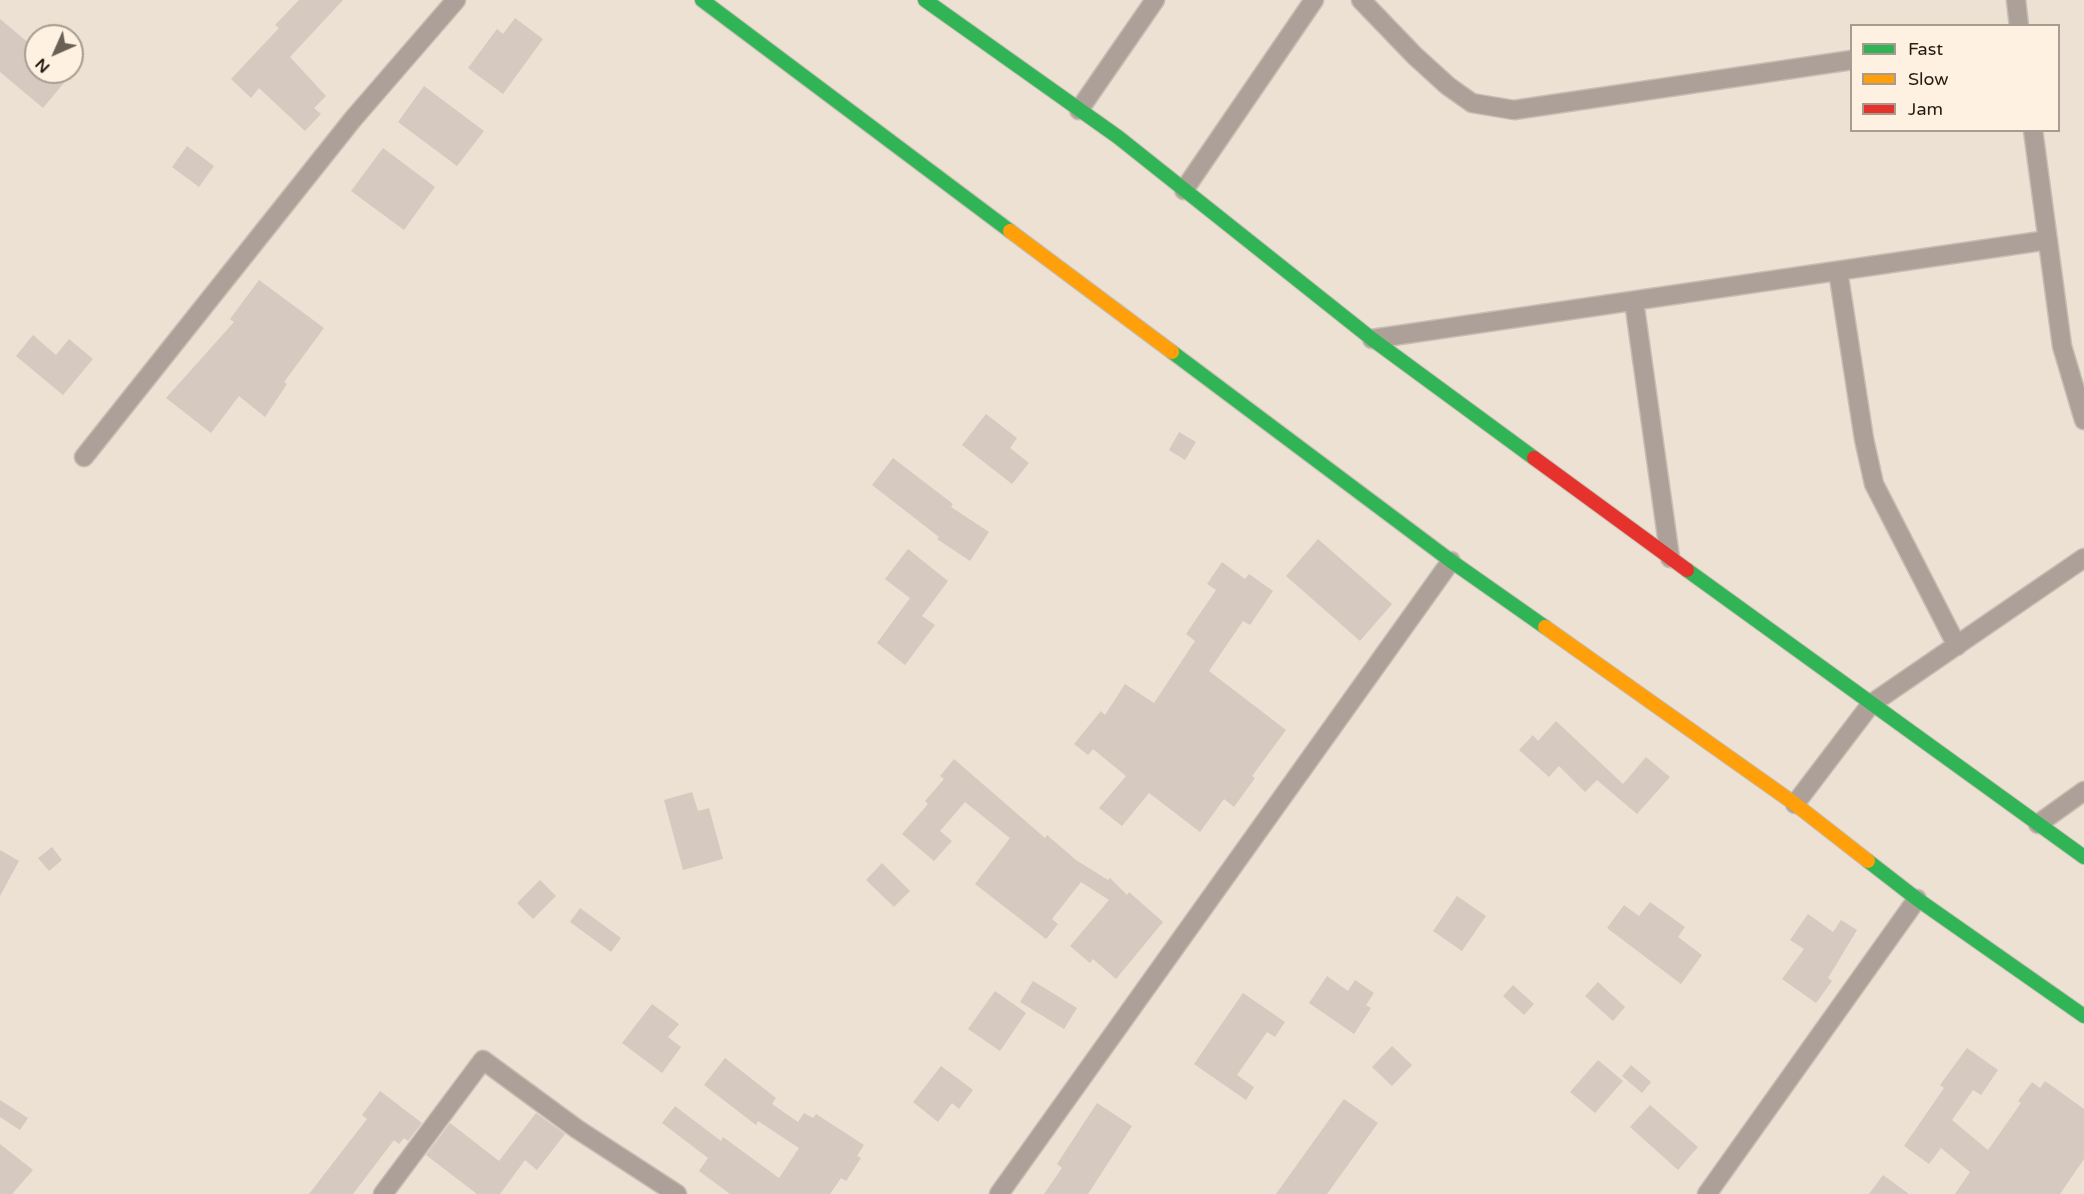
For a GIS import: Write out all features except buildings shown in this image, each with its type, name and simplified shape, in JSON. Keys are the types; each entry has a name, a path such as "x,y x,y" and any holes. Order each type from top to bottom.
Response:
{"street":[{"path":"84,457 353,119 456,0"},
{"path":"702,0 1451,561 1795,804 1917,899 2084,1016"},
{"path":"925,0 1079,110 1372,339 2084,857"},
{"path":"1079,110 1155,0"},
{"path":"1184,190 1314,0"},
{"path":"1361,0 1414,56 1448,86 1472,103 1514,110 1850,60"},
{"path":"2016,0 2019,24"},
{"path":"2033,132 2062,346 2084,420"},
{"path":"1372,339 2048,240"},
{"path":"1838,271 1864,439 1874,484 1956,646"},
{"path":"1634,301 1670,558"},
{"path":"1795,804 1871,704 2084,558"},
{"path":"999,1194 1451,561"},
{"path":"2038,824 2084,791"},
{"path":"1707,1194 1917,899"},
{"path":"382,1194 483,1060 577,1129 677,1194"}],"traffic: fast":[{"path":"702,0 1010,231"},
{"path":"925,0 1118,137 1372,339 1534,458"},
{"path":"1172,352 1451,561 1545,627"},
{"path":"1687,570 2084,857"},
{"path":"1868,861 1917,899 2084,1016"}],"traffic: slow":[{"path":"1010,231 1172,352"},
{"path":"1545,627 1795,804 1868,861"}],"traffic: jam":[{"path":"1534,458 1687,570"}]}
